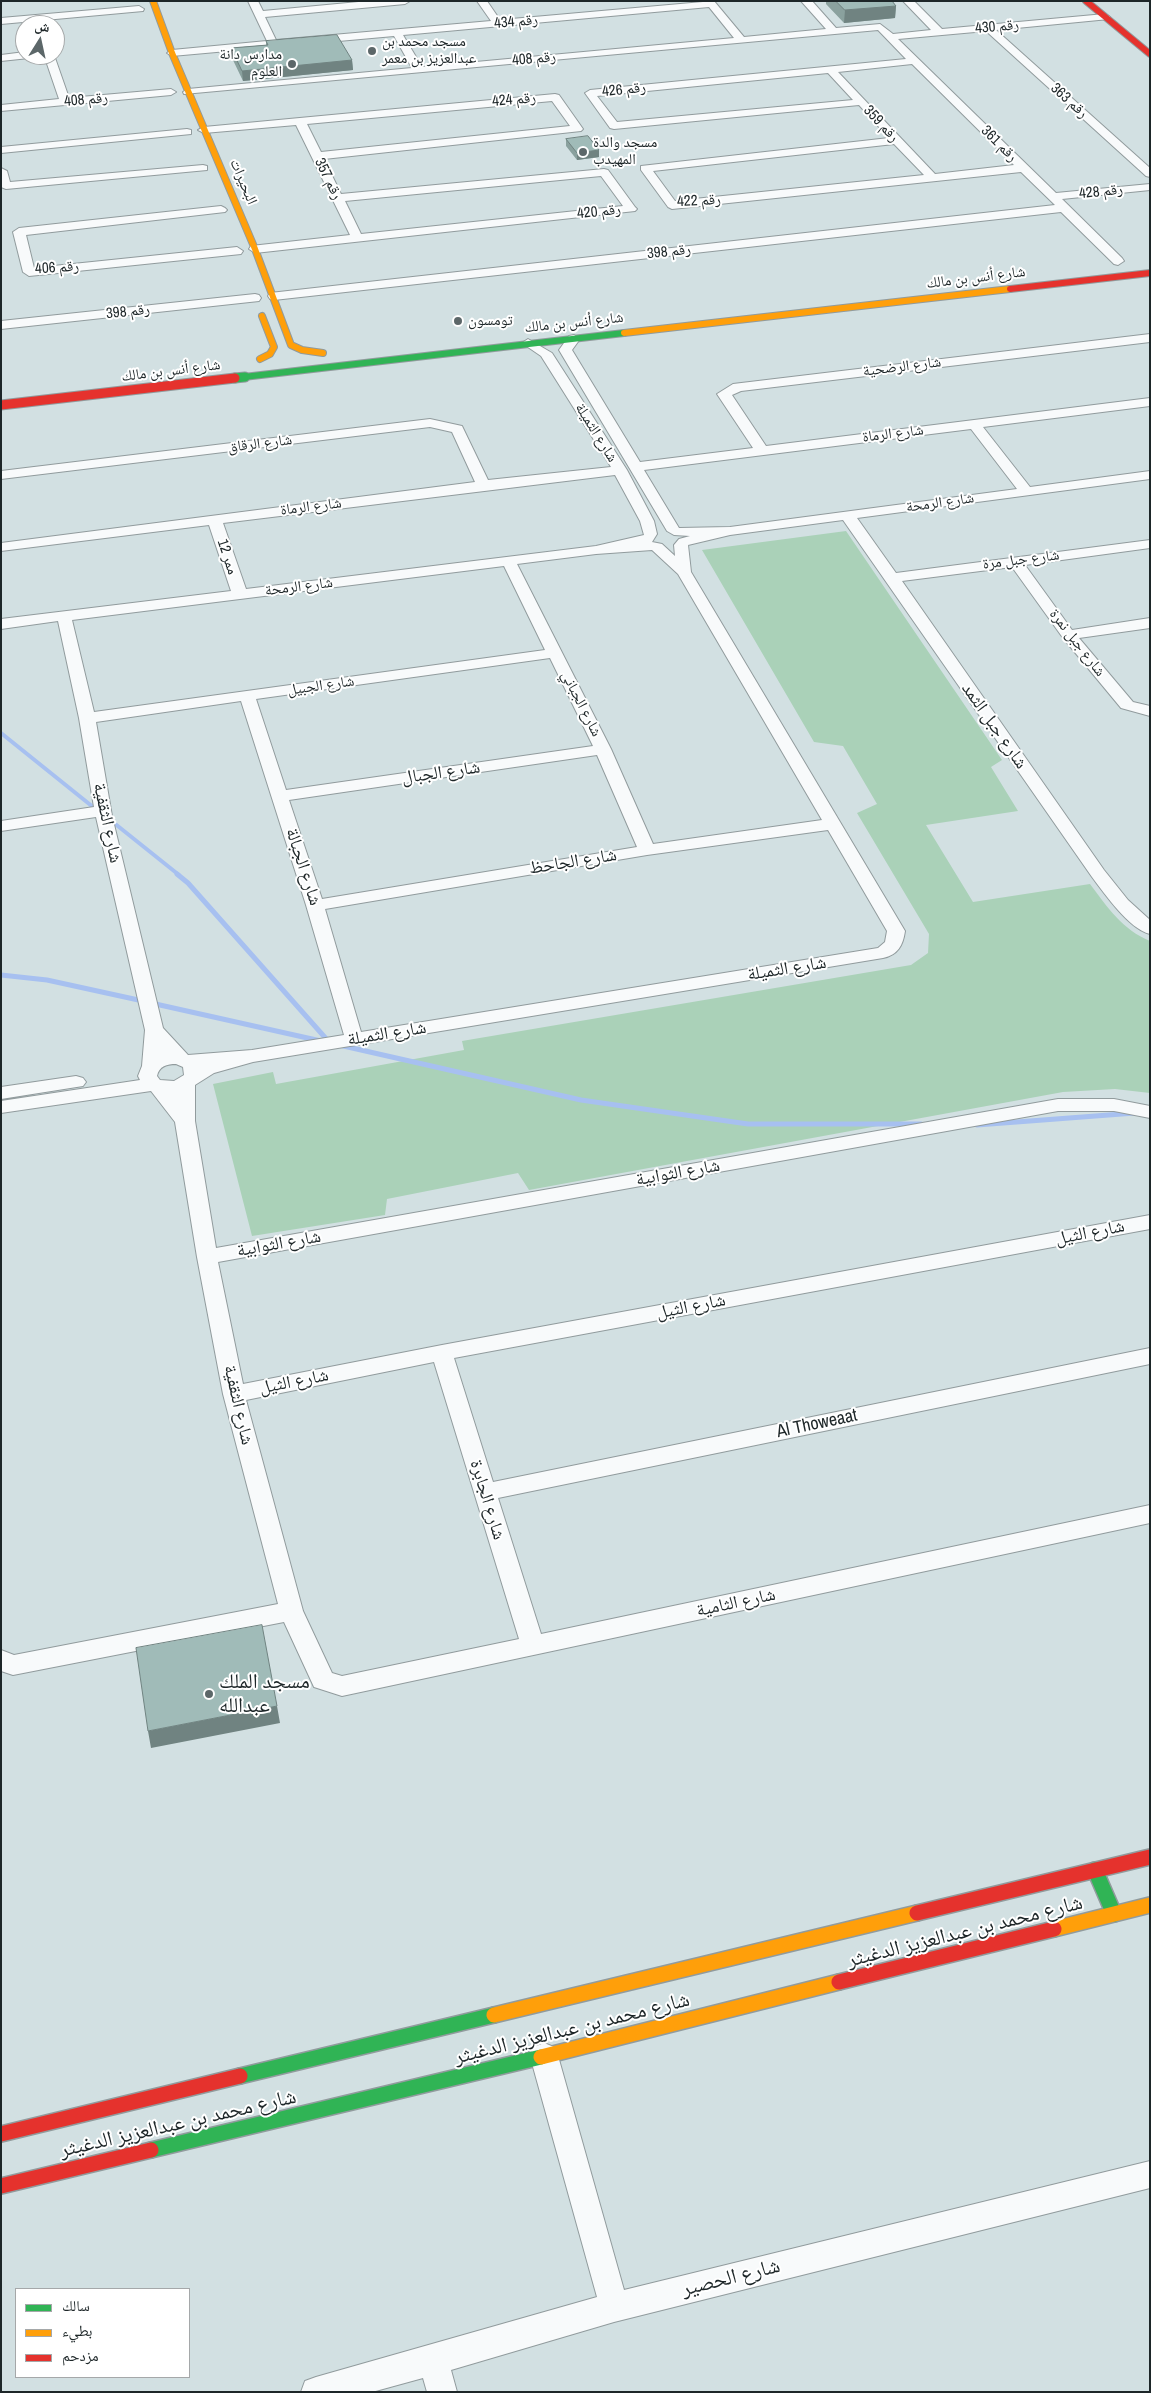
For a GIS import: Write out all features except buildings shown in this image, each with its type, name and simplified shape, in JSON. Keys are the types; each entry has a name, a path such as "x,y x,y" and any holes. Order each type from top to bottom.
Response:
{"street":[{"name":"البحيرات","path":"153,1 171,53 255,249 291,345 302,350 327,352 255,360 270,354 274,347 270,336"},
{"path":"253,1 273,44"},
{"path":"260,14 405,1"},
{"path":"482,1 497,24"},
{"path":"806,1 833,31"},
{"path":"908,1 940,32"},
{"path":"1086,1 1150,54"},
{"path":"1104,1 1150,40"},
{"name":"رقم 434","path":"171,53 710,3"},
{"path":"710,3 741,40"},
{"path":"65,18 139,9"},
{"name":"رقم 430","path":"890,37 1105,17"},
{"path":"1,21 15,21"},
{"name":"رقم 408","path":"188,92 880,26"},
{"name":"رقم 361","path":"880,26 1118,262"},
{"name":"رقم 363","path":"988,28 1150,174"},
{"path":"397,33 419,70"},
{"path":"156,53 171,53"},
{"path":"1,58 15,56"},
{"name":"رقم 426","path":"861,102 614,126 590,93 915,61"},
{"path":"53,65 64,102"},
{"name":"رقم 359","path":"831,70 932,177"},
{"path":"165,77 172,96"},
{"name":"رقم 408","path":"1,108 64,102 172,96"},
{"name":"رقم 424","path":"204,130 555,97 577,129 317,156"},
{"name":"رقم 357","path":"300,121 357,238"},
{"path":"1,150 187,132"},
{"name":"رقم 422","path":"897,140 645,168 672,205 1023,168"},
{"path":"1,171 6,186 203,167"},
{"name":"رقم 420","path":"255,249 631,209 604,172 337,198"},
{"name":"رقم 428","path":"1052,197 1150,187"},
{"name":"رقم 398","path":"274,296 1064,208"},
{"name":"رقم 406","path":"221,210 19,232 29,272 237,251"},
{"path":"1100,263 1134,260"},
{"name":"شارع أنس بن مالك","path":"1,405 1150,273"},
{"path":"876,293 879,299 894,303"},
{"path":"254,294 270,336 278,340 288,335"},
{"name":"رقم 398","path":"1,325 254,294"},
{"path":"803,300 812,307 804,313"},
{"name":"شارع الرضحية","path":"762,451 724,394 738,387 1150,338"},
{"name":"شارع الثميلة","path":"574,339 565,350 680,538"},
{"name":"شارع الثميلة","path":"528,343 546,353 620,470 647,521 652,542"},
{"name":"شارع الرماة","path":"636,467 1150,402"},
{"name":"شارع الرقاق","path":"1,475 430,423 457,429 483,485"},
{"path":"974,424 1026,492"},
{"name":"شارع الرماة","path":"1,547 483,485 620,470"},
{"name":"شارع الرمحة","path":"1,624 509,562 652,542 669,548 680,538 1150,475"},
{"name":"شارع جبل الثمد","path":"847,516 893,578 1010,750 1124,907 1150,929"},
{"name":"ممر 12","path":"215,520 240,594"},
{"path":"680,538 684,572"},
{"path":"652,542 684,572"},
{"name":"شارع جبل مرة","path":"893,578 1150,544"},
{"name":"شارع جبل نمرة","path":"1015,561 1068,635 1127,705 1150,711"},
{"name":"شارع الجباني","path":"509,562 603,749 647,850"},
{"name":"شارع الثميلة","path":"252,1056 883,953 894,944 896,931 831,824 684,572"},
{"name":"شارع الثقفية","path":"64,616 87,718 104,811 154,1030"},
{"path":"1068,635 1150,623"},
{"name":"شارع الجبيل","path":"87,718 555,653"},
{"name":"شارع الجبالة","path":"247,696 315,905 354,1040"},
{"name":"شارع الجبال","path":"279,796 603,749"},
{"path":"1,826 104,811"},
{"name":"شارع الجاحظ","path":"315,905 647,850 831,824"},
{"path":"154,1030 183,1060"},
{"path":"154,1030 152,1077 185,1121"},
{"path":"152,1077 163,1060 252,1056"},
{"path":"1,1107 152,1077 172,1088 207,1069 252,1056"},
{"name":"شارع الثقفية","path":"183,1060 194,1069 188,1081 185,1121 207,1257 234,1394 291,1611 323,1680"},
{"path":"1,1093 125,1082"},
{"name":"شارع الثوابية","path":"207,1257 1058,1105 1114,1105 1150,1112"},
{"name":"شارع الثيل","path":"234,1394 442,1353 1150,1222"},
{"name":"شارع الجابرة","path":"442,1353 533,1646"},
{"name":"Al Thoweaat","path":"484,1492 1150,1356"},
{"name":"شارع الثامية","path":"323,1680 342,1686 1150,1514"},
{"path":"7,1663 291,1611"},
{"name":"شارع محمد بن عبدالعزيز الدغيثر","path":"1,2134 1150,1857"},
{"path":"1095,1870 1114,1914"},
{"name":"شارع محمد بن عبدالعزيز الدغيثر","path":"1,2186 544,2056 1150,1905"},
{"path":"544,2056 614,2307"},
{"name":"شارع الحصير","path":"316,2392 614,2307 1150,2174"},
{"path":"433,2360 442,2392"}],"green space":[{"path":"846,531 1002,760 991,767 1018,811 926,825 973,902 1090,884 1109,909 1124,924 1150,941 1150,1093 1115,1089 1063,1092 529,1190 518,1173 387,1199 385,1215 252,1236 213,1084 273,1072 276,1084 464,1050 462,1041 911,965 928,953 929,934 857,813 877,804 843,746 814,742 702,550"}],"waterway":[{"path":"1,733 98,811"},
{"path":"109,819 179,875"},
{"path":"177,874 188,883 329,1042"},
{"path":"1,975 47,980 143,1001"},
{"path":"151,1003 321,1041"},
{"path":"339,1045 581,1100 748,1124 921,1124"},
{"path":"977,1125 1135,1113"}],"traffic: fast":[{"path":"235,378 624,333"},
{"path":"1095,1870 1114,1914"},
{"path":"240,2076 494,2015"},
{"path":"151,2150 541,2057"}],"traffic: slow":[{"path":"153,1 172,53 255,249 291,345 302,350 323,353"},
{"path":"624,333 1010,289"},
{"path":"260,359 270,354 274,347 262,316"},
{"path":"1054,1929 1150,1905"},
{"path":"494,2015 917,1913"},
{"path":"541,2057 839,1982"}],"traffic: jam":[{"path":"1086,1 1150,54"},
{"path":"1010,289 1150,273"},
{"path":"1,405 235,378"},
{"path":"917,1913 1150,1857"},
{"path":"839,1982 1054,1929"},
{"path":"1,2134 240,2076"},
{"path":"1,2186 151,2150"}],"place":[{"name":"مسجد محمد بن عبدالعزيز بن معمر","path":"372,51"},
{"name":"مدارس دانة العلوم","path":"292,64"},
{"name":"مسجد والدة المهيدب","path":"583,152"},
{"name":"تومسون","path":"458,321"},
{"name":"مسجد الملك عبدالله","path":"209,1694"}]}
